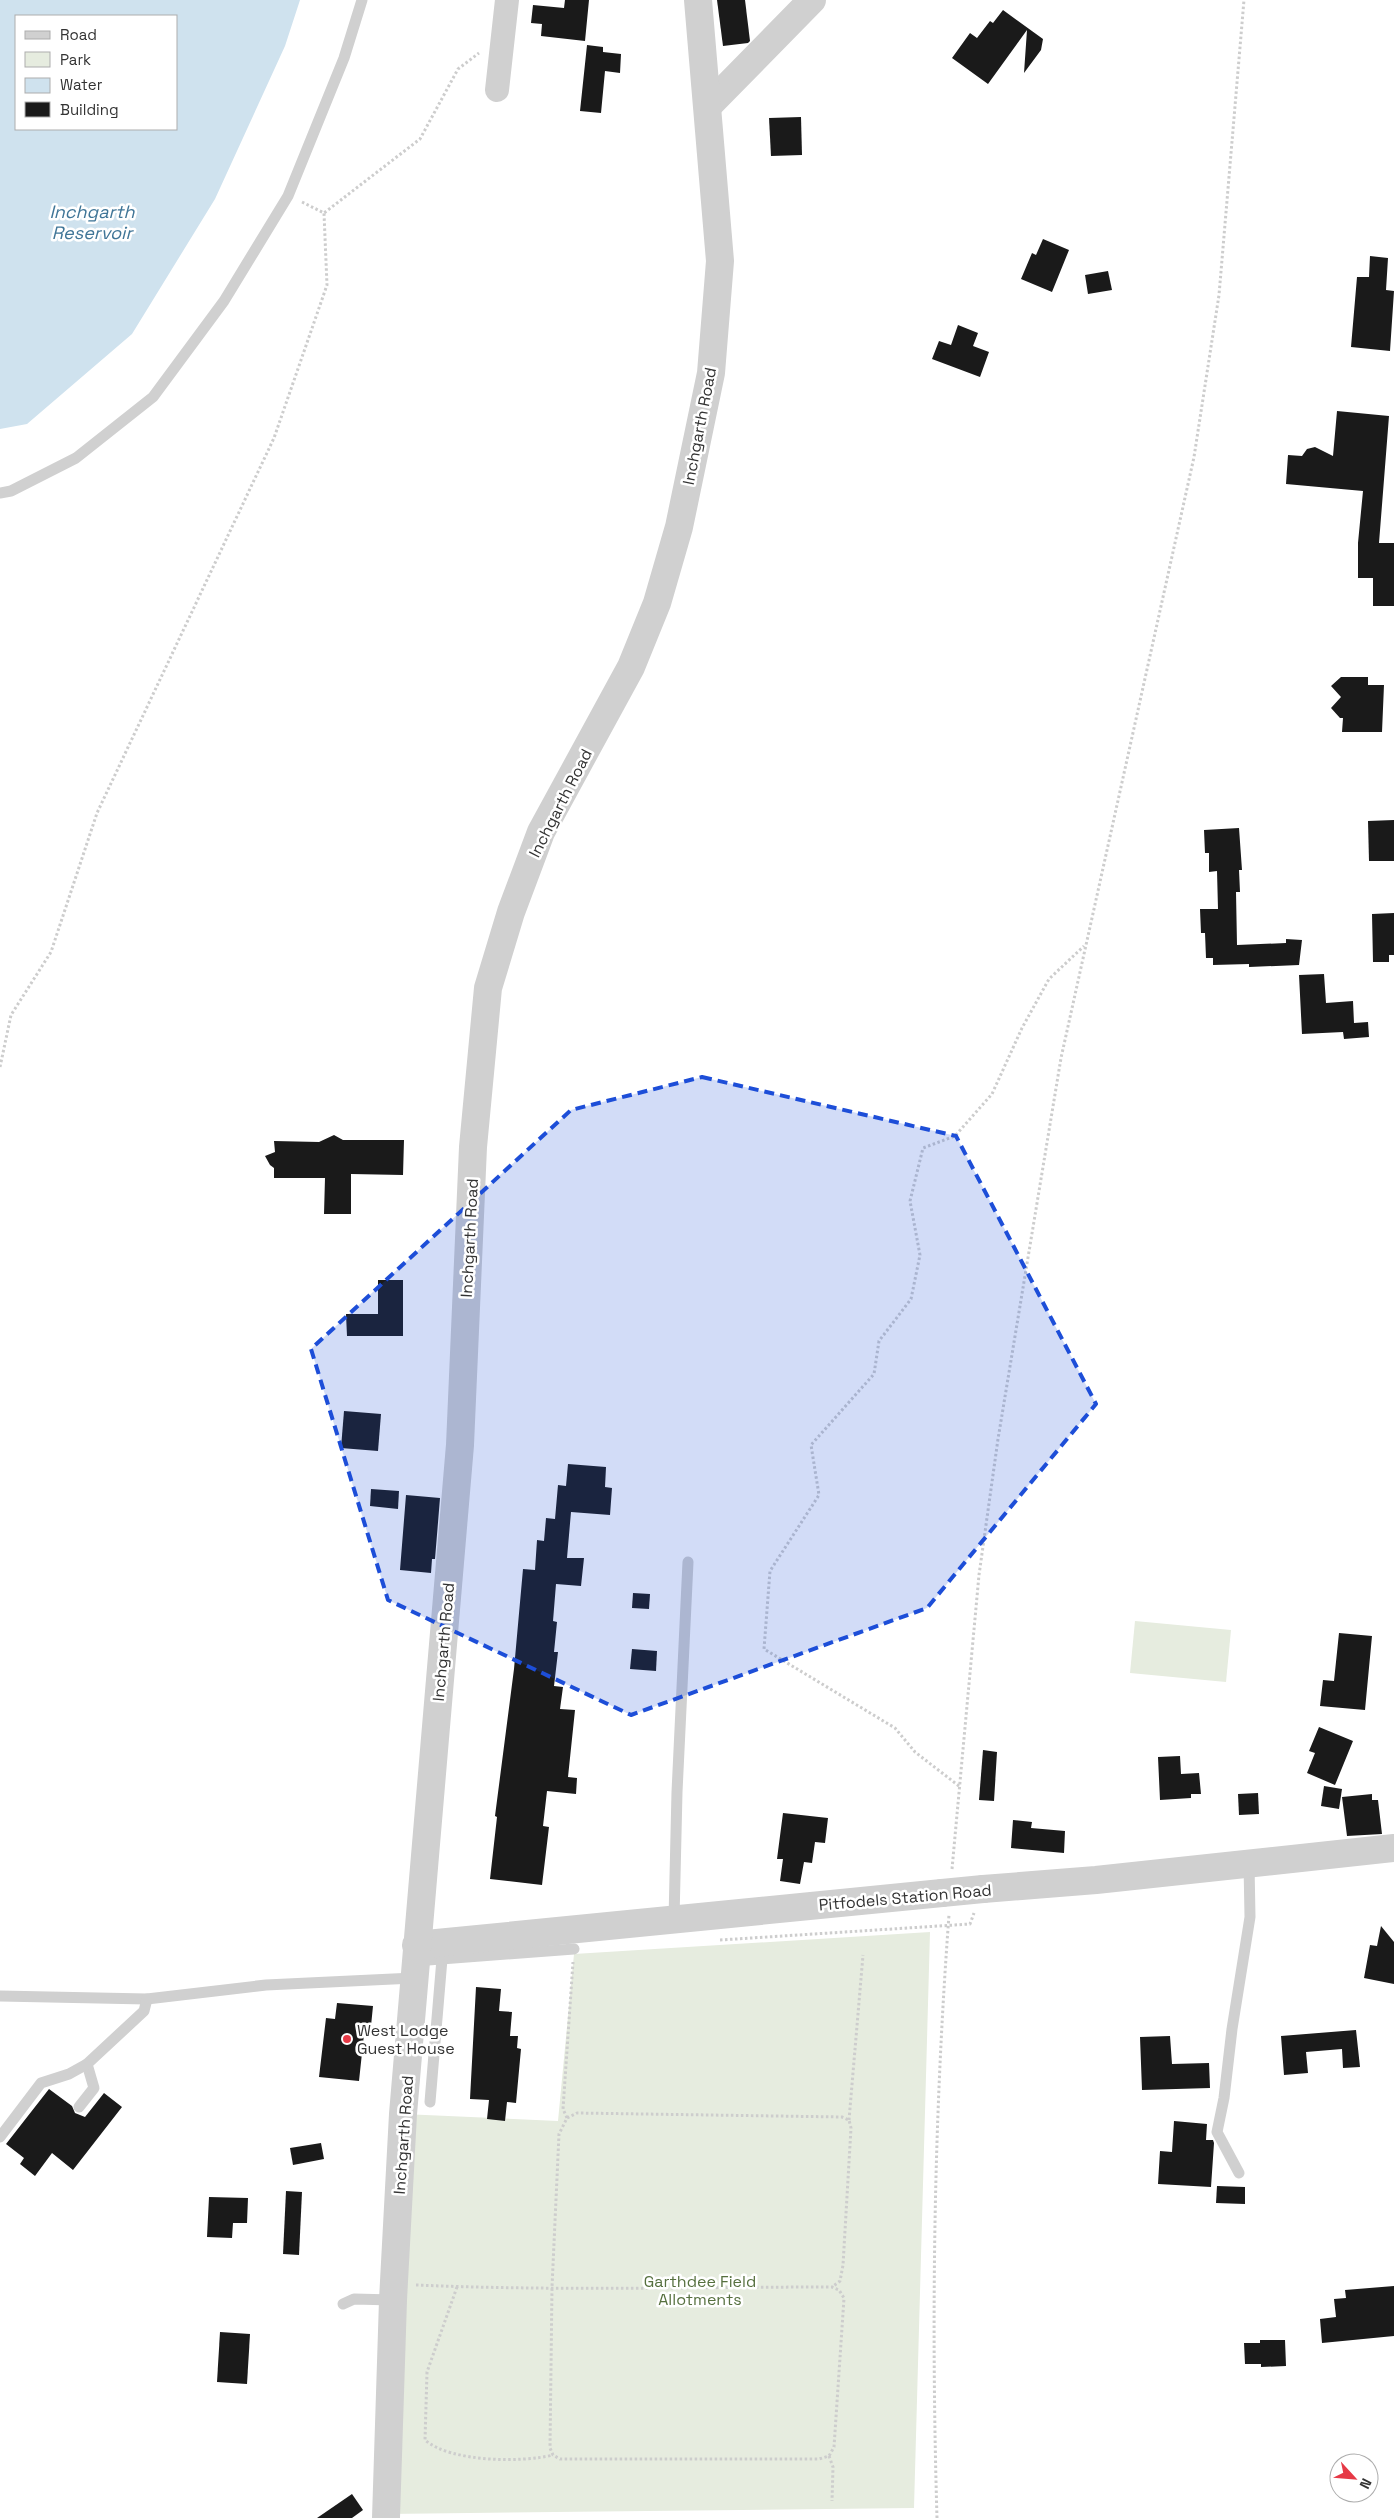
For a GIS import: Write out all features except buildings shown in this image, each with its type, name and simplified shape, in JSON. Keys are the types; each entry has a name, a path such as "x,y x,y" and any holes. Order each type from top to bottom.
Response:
{"street":[{"path":"498,90 507,0"},
{"name":"Inchgarth Road","path":"386,2518 393,2292 415,1961 460,1445 473,1147 488,988 511,912 542,832 631,667 657,603 679,527 711,373 720,261 698,0"},
{"path":"708,106 812,0"},
{"name":"Pitfodels Station Road","path":"415,1961 674,1918 1249,1864 1394,1848"}],"lane":[{"path":"0,493 11,491 76,458 153,397 224,301 288,196 344,58 362,0"},
{"path":"674,1918 677,1792 688,1562"},
{"path":"1239,2174 1217,2132 1224,2098 1232,2029 1250,1917 1249,1864"},
{"path":"0,1996 147,1999 266,1985 415,1961 574,1950"},
{"path":"430,2102 442,1959"},
{"path":"0,2137 41,2083 69,2074 87,2064 144,2011 147,1999"},
{"path":"80,2107 94,2088 87,2064"},
{"path":"343,2304 354,2299 393,2292"}],"path":[{"path":"936,2518 934,2353 939,2088 948,1926 948,1891 979,1575 998,1439 1061,1058 1194,456 1219,295 1244,0"},
{"path":"324,212 420,139 458,69 478,54 502,44"},
{"path":"288,196 324,212"},
{"path":"0,1067 11,1015 51,952 97,814 274,438 327,286 324,212"},
{"path":"959,1786 915,1752 895,1728 764,1649 770,1571 819,1495 811,1445 874,1374 879,1341 911,1298 920,1255 910,1200 923,1148 955,1136 992,1094 1022,1028 1050,979 1085,946"},
{"path":"712,1941 948,1926"},
{"path":"567,2118 563,2109 574,1950"},
{"path":"832,2286 840,2281 843,2265 852,2128 849,2120 863,1955"},
{"path":"393,2292 457,2287 552,2287 832,2286 839,2290 844,2298 834,2447 829,2456 820,2459 560,2459 553,2455 550,2448 552,2287 559,2134 567,2118 577,2113 842,2117 849,2120"},
{"path":"457,2287 427,2372 425,2440 434,2448 466,2456 516,2459 540,2458 553,2455"},
{"path":"829,2456 834,2467 832,2501"}],"highlighted area":[{"path":"702,1077 956,1136 1096,1404 927,1608 631,1715 388,1600 311,1349 571,1110"}],"green space":[{"path":"1135,1621 1231,1630 1226,1682 1130,1673"},
{"name":"Garthdee Field Allotments","path":"930,1932 914,2508 386,2514 403,2114 558,2121 574,1954"}],"water":[{"name":"Inchgarth Reservoir","path":"0,0 300,0 285,46 215,199 132,334 27,424 0,429"}],"place":[{"name":"West Lodge Guest House","path":"347,2039"}]}
